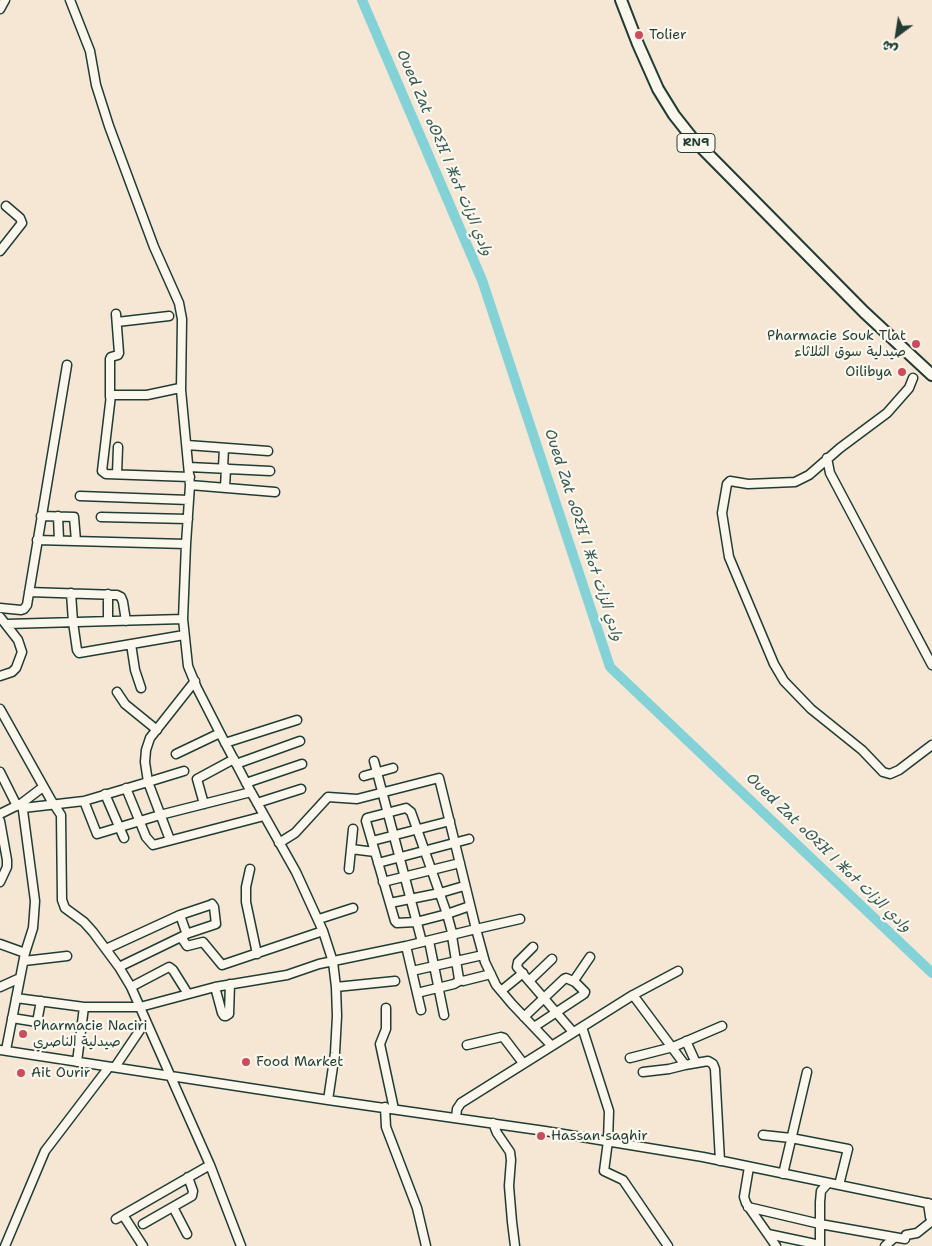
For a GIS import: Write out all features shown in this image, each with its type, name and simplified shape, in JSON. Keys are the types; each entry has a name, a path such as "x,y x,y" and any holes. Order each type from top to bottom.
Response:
{"main road":[{"name":"RN9","path":"621,0 658,89 692,139 857,305 932,375"}],"street":[{"path":"0,9 5,0"},
{"path":"70,0 90,51 96,85 109,126 154,247 179,303 182,319 180,388 190,481 183,619 188,666 246,784 296,872 323,931 333,962 337,1016 335,1053 328,1100"},
{"path":"0,251 22,223 20,218 6,206"},
{"path":"169,316 116,318 119,353 118,355 111,356 110,359 110,397 102,471 106,474 190,481 225,488 275,492"},
{"path":"0,608 24,610 29,592 67,365"},
{"path":"913,378 909,388 887,413 827,458 810,475 795,482 748,484 730,481 727,484 722,513 729,556 774,664 784,681 811,709 862,750 883,772 890,774 932,745"},
{"path":"110,397 113,394 146,395 180,388"},
{"path":"187,445 268,451"},
{"path":"117,474 118,447"},
{"path":"224,448 225,488"},
{"path":"827,458 830,473 932,664"},
{"path":"189,467 270,471"},
{"path":"80,496 190,500"},
{"path":"41,516 74,517 76,541"},
{"path":"58,516 59,540"},
{"path":"101,517 188,519"},
{"path":"37,540 186,544"},
{"path":"29,592 117,595 121,597 126,621"},
{"path":"71,593 73,622 77,650 79,652 184,635"},
{"path":"108,594 108,621"},
{"path":"0,617 18,640 22,652 16,668 12,672 0,676"},
{"path":"7,624 183,619"},
{"path":"131,644 135,670 141,688"},
{"path":"170,840 148,782 145,762 146,750 150,738 194,681"},
{"path":"117,692 126,704 157,730"},
{"path":"0,709 3,724 61,815 62,900 65,908 84,922 106,949 131,987 210,1165 241,1246"},
{"path":"225,743 298,720"},
{"path":"176,754 220,732"},
{"path":"204,804 197,779 235,762 300,741"},
{"path":"374,761 416,922 426,942 434,965 444,1015"},
{"path":"246,784 302,764"},
{"path":"364,776 393,768"},
{"path":"0,814 21,806 54,805 84,801 184,771"},
{"path":"0,772 21,806 35,901 33,928 25,953 12,1018 3,1050 608,1141 720,1161 930,1203 930,1217 932,1221 917,1233 906,1235 905,1239 820,1224 748,1207"},
{"path":"280,843 295,833 328,797 357,799 439,778 464,886 483,955 501,991 551,1046"},
{"path":"21,806 43,786"},
{"path":"126,788 139,820 150,843 153,845 264,816"},
{"path":"257,803 301,789"},
{"path":"84,801 97,834 139,820 251,792"},
{"path":"105,794 124,838"},
{"path":"461,980 458,974 447,914 411,812 406,808 366,819 394,921 397,923 416,922 447,914 470,906"},
{"path":"0,821 6,848 0,882"},
{"path":"372,841 450,821"},
{"path":"349,869 353,829"},
{"path":"378,863 469,839"},
{"path":"351,849 375,852"},
{"path":"384,882 460,863"},
{"path":"250,869 246,887 246,902 257,954"},
{"path":"390,903 410,900 464,886"},
{"path":"106,949 180,914 212,904 214,907 216,924 184,935 119,967"},
{"path":"319,919 353,908"},
{"path":"180,914 187,946 203,942 222,965 323,931"},
{"path":"16,998 84,1007 140,1007 215,987 287,975 305,968 426,942 520,919"},
{"path":"0,944 25,953"},
{"path":"406,946 421,1010"},
{"path":"533,948 517,964 529,981 573,1032"},
{"path":"412,971 483,955"},
{"path":"24,961 67,956"},
{"path":"575,982 575,979 590,957"},
{"path":"529,981 552,959"},
{"path":"131,987 169,968 173,970 188,994"},
{"path":"456,1118 457,1109 461,1103 573,1032 678,971"},
{"path":"501,991 523,973"},
{"path":"417,993 454,984 461,980 491,974"},
{"path":"0,987 20,978"},
{"path":"524,1017 566,978 575,982 585,992 534,1027"},
{"path":"336,986 395,981"},
{"path":"215,987 222,1013 226,1016 229,1014 230,984"},
{"path":"633,996 685,1065"},
{"path":"12,1018 37,1022 41,1001"},
{"path":"77,1062 84,1007"},
{"path":"386,1008 386,1029 380,1044 394,1109"},
{"path":"5,1246 45,1151 146,1021"},
{"path":"630,1058 673,1047 722,1026"},
{"path":"582,1027 609,1112 604,1171 623,1180 668,1246"},
{"path":"467,1045 501,1037 504,1038 523,1064"},
{"path":"686,1041 696,1062"},
{"path":"643,1072 669,1069 696,1062 711,1062 715,1069 720,1161"},
{"path":"783,1174 807,1072"},
{"path":"385,1107 386,1126 417,1208 426,1246"},
{"path":"493,1124 510,1152 509,1186 516,1246"},
{"path":"764,1135 791,1138 848,1150 839,1185"},
{"path":"143,1246 119,1217 210,1165"},
{"path":"749,1167 744,1197 748,1207 776,1246"},
{"path":"143,1224 192,1196 193,1191 188,1177"},
{"path":"768,1234 820,1245 821,1191 828,1183"},
{"path":"173,1207 187,1234"},
{"path":"906,1235 907,1246"},
{"path":"885,1246 894,1238"}],"waterway":[{"name":"Oued Zat ⴰⵙⵉⴼ ⵏ ⵥⴰⵜ وادي الزات","path":"362,0 482,280 610,667 932,973"}],"place":[{"name":"Tolier","path":"639,35"},
{"name":"Pharmacie Souk Tlat صيدلية سوق الثلاثاء","path":"916,344"},
{"name":"Oilibya","path":"902,372"},
{"name":"Pharmacie Naciri صيدلية الناصري","path":"23,1034"},
{"name":"Food Market","path":"246,1062"},
{"name":"Ait Ourir","path":"21,1073"},
{"name":"Hassan saghir","path":"541,1136"}]}
